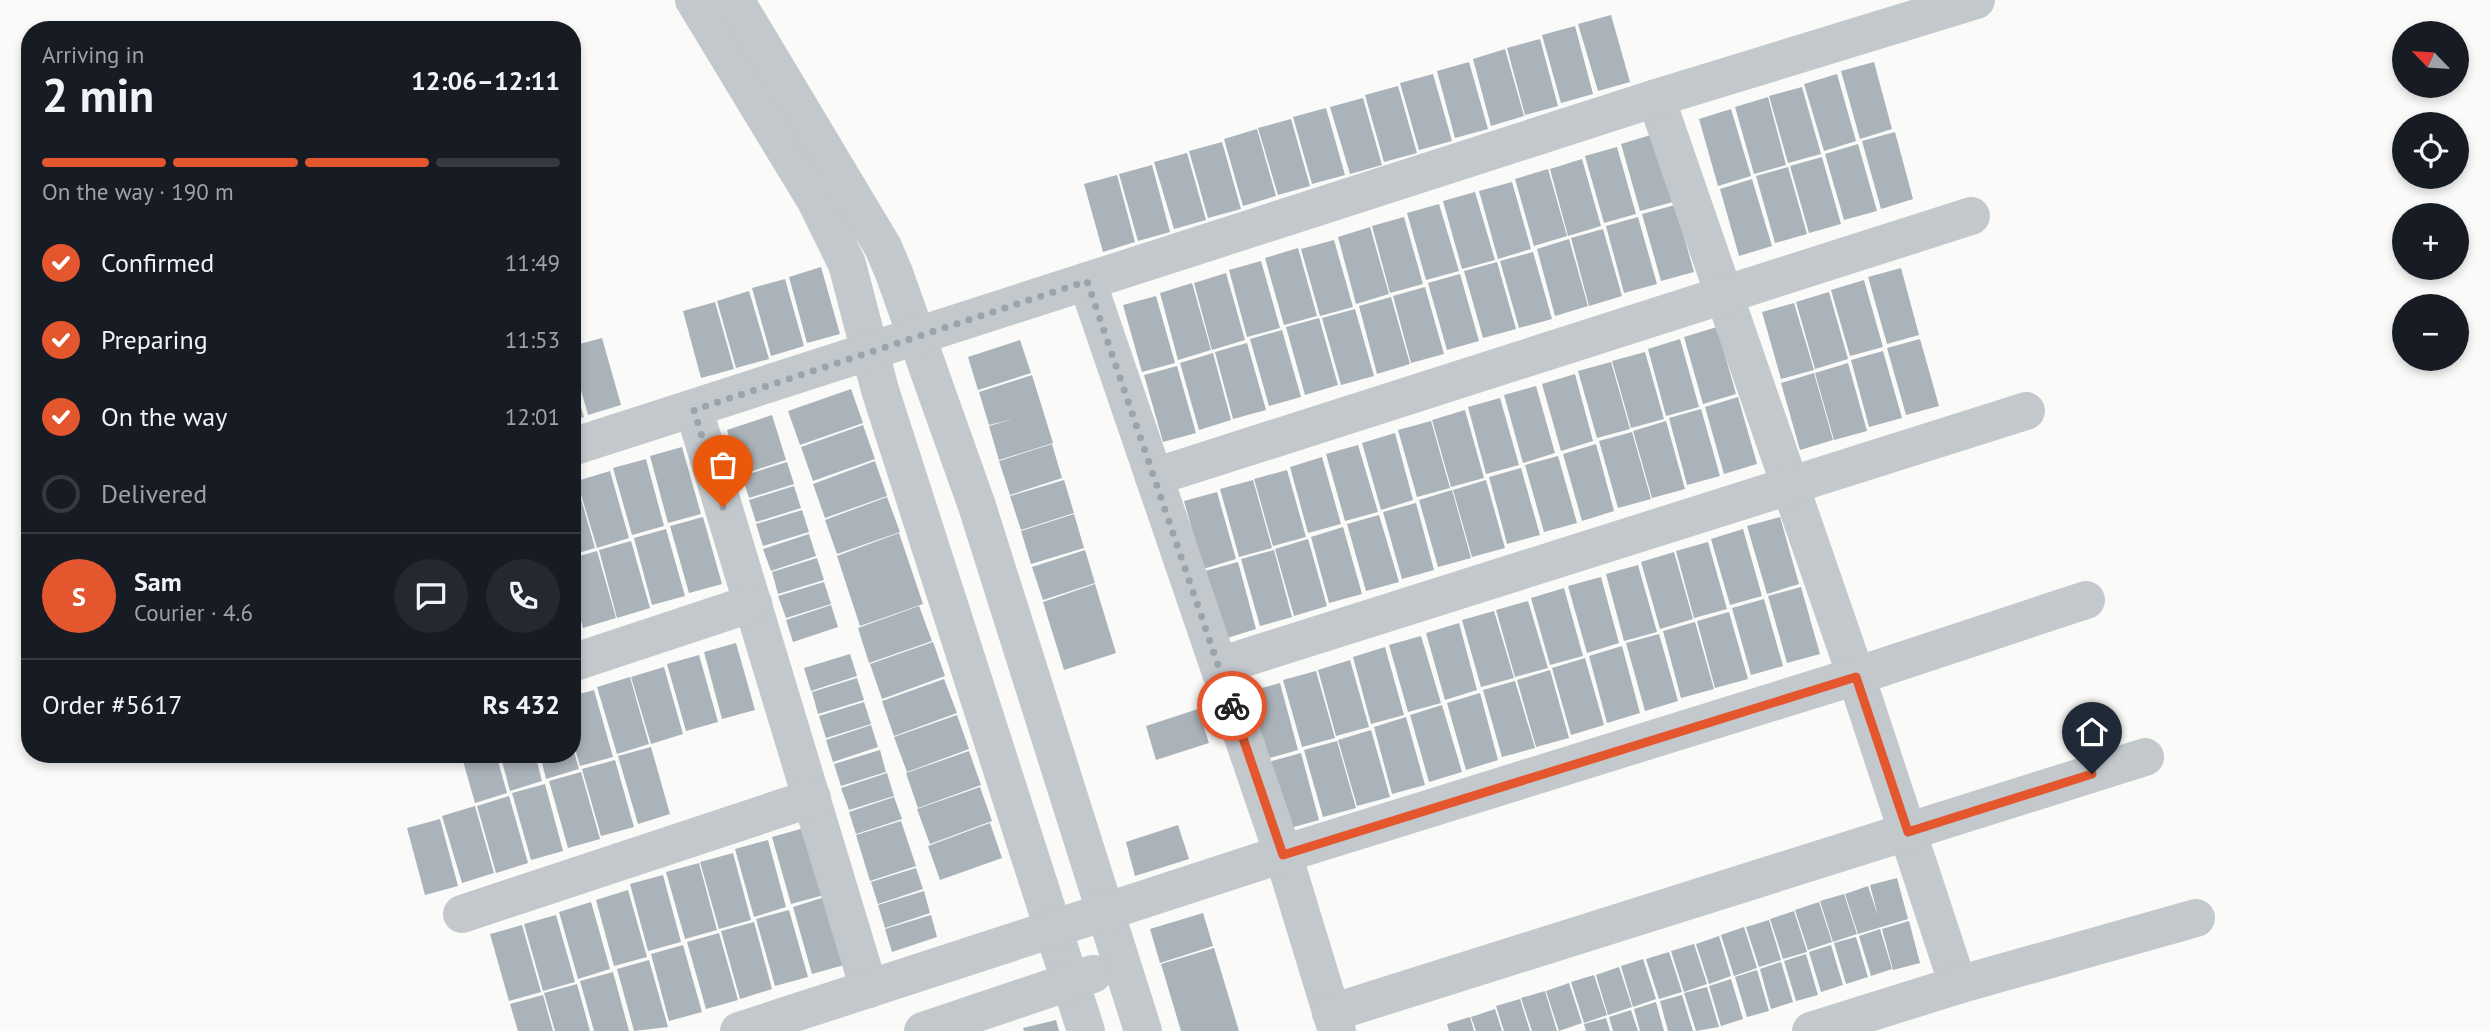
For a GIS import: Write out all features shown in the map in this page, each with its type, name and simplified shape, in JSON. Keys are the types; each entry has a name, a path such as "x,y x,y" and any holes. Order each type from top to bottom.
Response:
{"street":[{"path":"694,0 816,201 846,264 870,352 1086,1031"},
{"path":"735,0 883,247 977,506 1143,1031"},
{"path":"581,444 1656,98 1976,0"},
{"path":"1656,98 1856,677 1958,985"},
{"path":"1154,477 1971,216"},
{"path":"1087,281 1283,855 1334,1022 1908,832 2145,758"},
{"path":"694,410 869,989"},
{"path":"1219,666 2026,411"},
{"path":"739,1031 1283,855 1856,677 2086,600"},
{"path":"581,660 753,603"},
{"path":"462,914 812,798"},
{"path":"1811,1031 1958,985 2196,918"},
{"path":"923,1031 1122,965"}],"building":[{"path":"1611,15 1630,82 1598,91 1578,24"},
{"path":"1575,26 1593,94 1561,103 1542,35"},
{"path":"1540,39 1558,106 1525,115 1507,48"},
{"path":"1505,49 1524,116 1491,126 1473,59"},
{"path":"1469,62 1488,129 1455,138 1437,71"},
{"path":"1874,62 1892,129 1860,139 1841,71"},
{"path":"1433,74 1452,141 1419,150 1400,83"},
{"path":"1837,74 1856,141 1824,151 1804,84"},
{"path":"1398,86 1417,153 1384,162 1365,95"},
{"path":"1802,87 1821,154 1788,163 1769,96"},
{"path":"1768,97 1786,165 1754,174 1735,107"},
{"path":"1363,98 1382,165 1350,174 1330,107"},
{"path":"1326,108 1345,175 1312,184 1293,117"},
{"path":"1731,109 1751,176 1718,186 1699,119"},
{"path":"1291,119 1310,186 1278,195 1258,128"},
{"path":"1257,129 1276,196 1243,206 1224,139"},
{"path":"1895,132 1913,199 1881,209 1862,141"},
{"path":"1654,134 1673,202 1640,211 1621,144"},
{"path":"1222,142 1241,209 1208,218 1189,151"},
{"path":"1858,144 1877,211 1844,220 1825,154"},
{"path":"1617,147 1636,214 1604,223 1585,156"},
{"path":"1187,153 1206,220 1174,229 1154,162"},
{"path":"1822,157 1841,224 1809,233 1790,166"},
{"path":"1582,159 1601,226 1568,236 1550,169"},
{"path":"1152,165 1170,232 1138,241 1119,174"},
{"path":"1788,167 1807,234 1775,243 1756,176"},
{"path":"1548,169 1567,236 1534,246 1515,179"},
{"path":"1117,175 1135,242 1103,252 1084,184"},
{"path":"1752,179 1772,246 1739,256 1720,189"},
{"path":"1512,182 1531,249 1498,259 1479,191"},
{"path":"1475,192 1495,260 1462,269 1443,201"},
{"path":"1439,204 1459,271 1426,280 1407,213"},
{"path":"1675,205 1694,272 1661,281 1642,214"},
{"path":"1404,217 1423,284 1390,293 1372,226"},
{"path":"1638,217 1657,284 1624,293 1606,226"},
{"path":"1370,227 1389,294 1356,304 1338,237"},
{"path":"1603,229 1622,296 1589,306 1571,238"},
{"path":"1569,239 1588,306 1555,316 1537,249"},
{"path":"1334,240 1353,307 1320,316 1301,249"},
{"path":"1298,248 1317,316 1284,325 1265,258"},
{"path":"1533,252 1552,319 1519,328 1500,261"},
{"path":"1261,261 1280,328 1247,337 1229,270"},
{"path":"1497,262 1516,329 1483,338 1464,271"},
{"path":"821,267 840,334 807,343 789,277"},
{"path":"1901,268 1919,335 1887,344 1868,277"},
{"path":"1226,273 1245,340 1212,350 1194,283"},
{"path":"1460,274 1479,341 1447,350 1428,283"},
{"path":"785,279 804,346 771,356 752,288"},
{"path":"1864,280 1883,347 1850,356 1831,290"},
{"path":"1192,283 1211,350 1178,360 1160,293"},
{"path":"1425,287 1444,354 1411,363 1393,296"},
{"path":"749,291 769,359 736,368 717,301"},
{"path":"1829,292 1848,359 1815,369 1796,302"},
{"path":"1156,296 1175,363 1142,372 1123,305"},
{"path":"1391,297 1410,364 1377,374 1359,306"},
{"path":"715,302 734,369 701,378 683,311"},
{"path":"1794,303 1814,370 1781,379 1762,312"},
{"path":"1355,309 1374,376 1341,385 1322,318"},
{"path":"1319,318 1338,385 1305,395 1286,327"},
{"path":"1717,327 1736,394 1703,404 1684,337"},
{"path":"1282,330 1301,397 1269,406 1250,339"},
{"path":"602,338 621,405 588,415 581,390 581,344"},
{"path":"1680,339 1699,407 1666,416 1648,349"},
{"path":"1920,339 1939,406 1906,415 1887,348"},
{"path":"1020,340 1031,373 978,390 968,357"},
{"path":"1247,343 1266,410 1233,419 1215,352"},
{"path":"1883,351 1902,418 1869,427 1851,360"},
{"path":"1645,352 1664,419 1631,428 1612,361"},
{"path":"1213,353 1231,420 1199,430 1180,363"},
{"path":"1611,362 1630,429 1597,438 1578,371"},
{"path":"1848,363 1867,431 1834,440 1815,373"},
{"path":"1177,366 1196,433 1163,442 1144,375"},
{"path":"1814,373 1833,440 1800,450 1781,383"},
{"path":"1575,374 1593,441 1561,451 1542,384"},
{"path":"1032,375 1053,443 999,460 989,426 1013,419 989,425 979,392"},
{"path":"1536,386 1555,453 1523,463 1504,395"},
{"path":"851,389 863,423 800,445 788,411"},
{"path":"1738,397 1757,464 1724,474 1705,407"},
{"path":"1500,398 1519,465 1486,474 1468,407"},
{"path":"1701,409 1720,476 1687,485 1669,418"},
{"path":"1465,410 1484,478 1451,487 1432,420"},
{"path":"772,415 786,460 741,475 727,430"},
{"path":"1431,421 1450,488 1417,497 1398,430"},
{"path":"1666,421 1685,489 1652,498 1633,431"},
{"path":"863,425 875,459 813,481 801,447"},
{"path":"1632,432 1651,499 1618,508 1599,441"},
{"path":"1395,433 1413,500 1381,510 1362,443"},
{"path":"1052,444 1062,478 1010,495 999,461"},
{"path":"1596,444 1614,511 1582,521 1563,454"},
{"path":"1358,445 1378,512 1345,521 1326,454"},
{"path":"682,447 701,514 668,523 650,456"},
{"path":"1558,456 1577,523 1544,532 1525,465"},
{"path":"1322,457 1341,524 1308,533 1290,467"},
{"path":"646,459 664,526 632,535 613,468"},
{"path":"875,461 887,496 825,518 813,484"},
{"path":"787,462 794,484 749,498 742,476"},
{"path":"1521,468 1540,535 1507,544 1489,477"},
{"path":"1287,470 1306,537 1273,546 1254,479"},
{"path":"610,471 629,538 597,548 581,494 581,480"},
{"path":"1064,480 1074,513 1021,530 1010,496"},
{"path":"1253,480 1272,548 1239,557 1220,489"},
{"path":"1486,480 1505,548 1472,557 1453,490"},
{"path":"794,486 801,508 756,522 749,500"},
{"path":"1452,490 1471,558 1438,567 1419,500"},
{"path":"1217,492 1236,559 1203,569 1184,501"},
{"path":"887,497 900,532 837,554 825,520"},
{"path":"581,499 595,548 581,552"},
{"path":"1416,503 1434,570 1402,579 1383,512"},
{"path":"802,510 809,532 763,546 756,524"},
{"path":"1074,514 1084,548 1031,564 1021,531"},
{"path":"1379,515 1399,582 1366,591 1347,524"},
{"path":"703,517 722,584 689,593 670,526"},
{"path":"1780,517 1799,584 1767,594 1747,526"},
{"path":"1343,527 1362,594 1329,603 1311,537"},
{"path":"666,529 685,596 652,605 634,538"},
{"path":"1743,529 1762,596 1730,605 1711,539"},
{"path":"899,533 923,604 860,626 837,556"},
{"path":"809,534 816,556 771,571 763,549"},
{"path":"1308,539 1327,606 1294,616 1275,549"},
{"path":"631,541 650,608 617,618 599,550"},
{"path":"1708,542 1727,609 1694,618 1676,551"},
{"path":"1085,550 1095,583 1043,600 1032,567"},
{"path":"1274,550 1292,617 1260,626 1241,559"},
{"path":"597,551 616,618 583,628 581,621 581,555"},
{"path":"1674,552 1693,619 1660,629 1641,562"},
{"path":"817,558 824,580 778,594 772,572"},
{"path":"1238,562 1256,629 1224,639 1205,571"},
{"path":"1638,565 1657,632 1624,641 1606,574"},
{"path":"1601,577 1619,643 1587,653 1568,586"},
{"path":"824,582 831,604 786,618 778,596"},
{"path":"1095,584 1116,653 1064,670 1043,602"},
{"path":"1801,587 1820,654 1787,663 1768,596"},
{"path":"1564,588 1583,656 1550,665 1531,598"},
{"path":"1764,599 1783,666 1751,675 1732,608"},
{"path":"1528,601 1548,668 1515,677 1496,610"},
{"path":"831,605 838,627 793,642 786,620"},
{"path":"919,606 932,641 869,663 858,628"},
{"path":"1494,611 1514,678 1481,687 1462,620"},
{"path":"1729,612 1748,679 1715,688 1697,621"},
{"path":"1695,622 1714,689 1681,698 1663,631"},
{"path":"1459,623 1477,690 1445,700 1426,633"},
{"path":"1659,634 1678,701 1645,711 1626,643"},
{"path":"1421,636 1441,703 1408,712 1389,645"},
{"path":"933,642 945,676 882,699 870,664"},
{"path":"736,643 755,710 722,719 704,652"},
{"path":"1622,646 1640,713 1607,723 1589,656"},
{"path":"1385,647 1404,715 1371,724 1353,657"},
{"path":"850,654 857,676 811,691 804,668"},
{"path":"699,655 718,722 686,731 667,664"},
{"path":"1585,658 1604,725 1571,735 1552,668"},
{"path":"1350,660 1369,727 1336,736 1318,670"},
{"path":"664,667 683,734 651,744 631,677"},
{"path":"1550,670 1569,738 1536,747 1517,680"},
{"path":"1316,671 1335,738 1302,747 1283,680"},
{"path":"630,677 649,744 617,754 597,687"},
{"path":"857,678 864,700 818,714 812,692"},
{"path":"944,679 957,713 894,736 882,701"},
{"path":"1515,681 1535,748 1502,757 1483,690"},
{"path":"1280,683 1298,750 1266,759 1247,692"},
{"path":"594,690 613,757 580,766 581,763 581,694"},
{"path":"1480,693 1498,760 1466,770 1447,703"},
{"path":"864,702 871,724 826,738 819,716"},
{"path":"1442,705 1462,772 1429,782 1410,715"},
{"path":"1198,709 1209,743 1156,760 1146,726"},
{"path":"957,715 969,749 907,772 894,737"},
{"path":"1406,717 1425,785 1392,794 1374,727"},
{"path":"871,725 878,747 833,762 826,740"},
{"path":"1371,730 1390,797 1357,806 1338,740"},
{"path":"1337,741 1356,808 1323,817 1304,750"},
{"path":"651,747 670,814 638,824 618,756"},
{"path":"880,750 886,772 841,786 834,764"},
{"path":"969,751 981,785 918,808 906,773"},
{"path":"1301,753 1319,820 1287,829 1268,762"},
{"path":"615,760 634,827 601,836 582,769"},
{"path":"464,763 499,763 507,793 475,803"},
{"path":"502,763 537,763 542,781 510,791"},
{"path":"542,763 577,763 579,769 546,779"},
{"path":"581,772 600,839 568,848 549,781"},
{"path":"887,773 894,796 849,810 841,788"},
{"path":"545,784 563,851 531,860 512,793"},
{"path":"980,787 992,821 930,844 917,809"},
{"path":"509,796 528,863 496,873 477,806"},
{"path":"894,797 902,819 856,834 849,812"},
{"path":"475,806 494,873 462,883 442,816"},
{"path":"440,819 458,886 425,895 407,828"},
{"path":"901,821 916,866 870,881 856,835"},
{"path":"990,823 1002,858 940,880 928,846"},
{"path":"1178,825 1189,859 1135,876 1126,842"},
{"path":"804,828 824,895 791,904 772,837"},
{"path":"768,840 786,907 754,917 735,849"},
{"path":"733,853 751,920 719,929 700,862"},
{"path":"699,863 717,930 685,939 666,872"},
{"path":"916,868 923,889 878,904 871,882"},
{"path":"663,875 681,942 648,951 630,884"},
{"path":"1897,878 1908,919 1858,934 1845,894 1868,886 1878,916 1870,885"},
{"path":"628,890 647,957 614,966 596,900"},
{"path":"924,891 930,913 885,928 878,905"},
{"path":"1844,894 1857,934 1833,942 1820,901"},
{"path":"825,897 844,965 812,974 793,907"},
{"path":"591,902 610,969 578,979 559,912"},
{"path":"1819,902 1832,942 1808,950 1795,910"},
{"path":"789,910 808,977 775,986 756,919"},
{"path":"1794,911 1807,952 1783,959 1770,919"},
{"path":"1203,913 1213,946 1160,963 1150,929"},
{"path":"556,915 575,982 543,991 524,924"},
{"path":"931,915 937,937 892,952 885,929"},
{"path":"1769,920 1781,960 1759,967 1746,927"},
{"path":"1909,921 1920,963 1893,970 1882,929"},
{"path":"754,922 772,989 740,999 721,931"},
{"path":"522,925 541,992 509,1001 490,934"},
{"path":"1744,927 1757,968 1734,976 1721,935"},
{"path":"1880,929 1892,969 1871,976 1859,936"},
{"path":"719,933 738,1000 706,1009 687,942"},
{"path":"1719,936 1731,976 1709,984 1696,944"},
{"path":"1856,937 1868,977 1846,984 1834,943"},
{"path":"1694,944 1707,984 1684,992 1671,951"},
{"path":"683,945 702,1012 669,1021 651,954"},
{"path":"1831,945 1843,985 1821,992 1809,952"},
{"path":"1214,948 1239,1031 1181,1031 1161,964"},
{"path":"1669,952 1682,992 1659,999 1646,959"},
{"path":"1806,954 1818,995 1796,1001 1784,961"},
{"path":"1643,959 1656,999 1633,1007 1621,966"},
{"path":"649,960 668,1027 634,1031 617,969"},
{"path":"1781,962 1793,1002 1771,1009 1760,969"},
{"path":"1619,967 1632,1007 1608,1015 1596,975"},
{"path":"1757,970 1769,1011 1747,1017 1735,977"},
{"path":"613,972 629,1031 594,1031 580,981"},
{"path":"1594,975 1607,1015 1584,1023 1571,982"},
{"path":"1731,979 1743,1019 1721,1026 1709,986"},
{"path":"1569,983 1582,1023 1559,1031 1546,991"},
{"path":"577,984 590,1031 555,1031 544,993"},
{"path":"1707,987 1719,1027 1696,1031 1684,993"},
{"path":"1545,991 1557,1031 1532,1031 1521,998"},
{"path":"543,995 553,1031 518,1031 510,1004"},
{"path":"1682,995 1693,1031 1668,1031 1660,1001"},
{"path":"1520,999 1530,1031 1504,1031 1496,1006"},
{"path":"1656,1002 1664,1031 1640,1031 1634,1009"},
{"path":"1495,1009 1502,1031 1476,1031 1471,1017"},
{"path":"1631,1010 1638,1031 1613,1031 1609,1017"},
{"path":"1470,1017 1474,1031 1449,1031 1447,1024"},
{"path":"1606,1018 1610,1031 1586,1031 1584,1024"},
{"path":"1056,1020 1059,1031 1024,1031 1023,1028"}],"way so far":[{"path":"723,507 694,410 1087,281 1232,706"}],"route":[{"path":"1232,706 1283,855 1856,677 1908,832 2092,774"}]}
